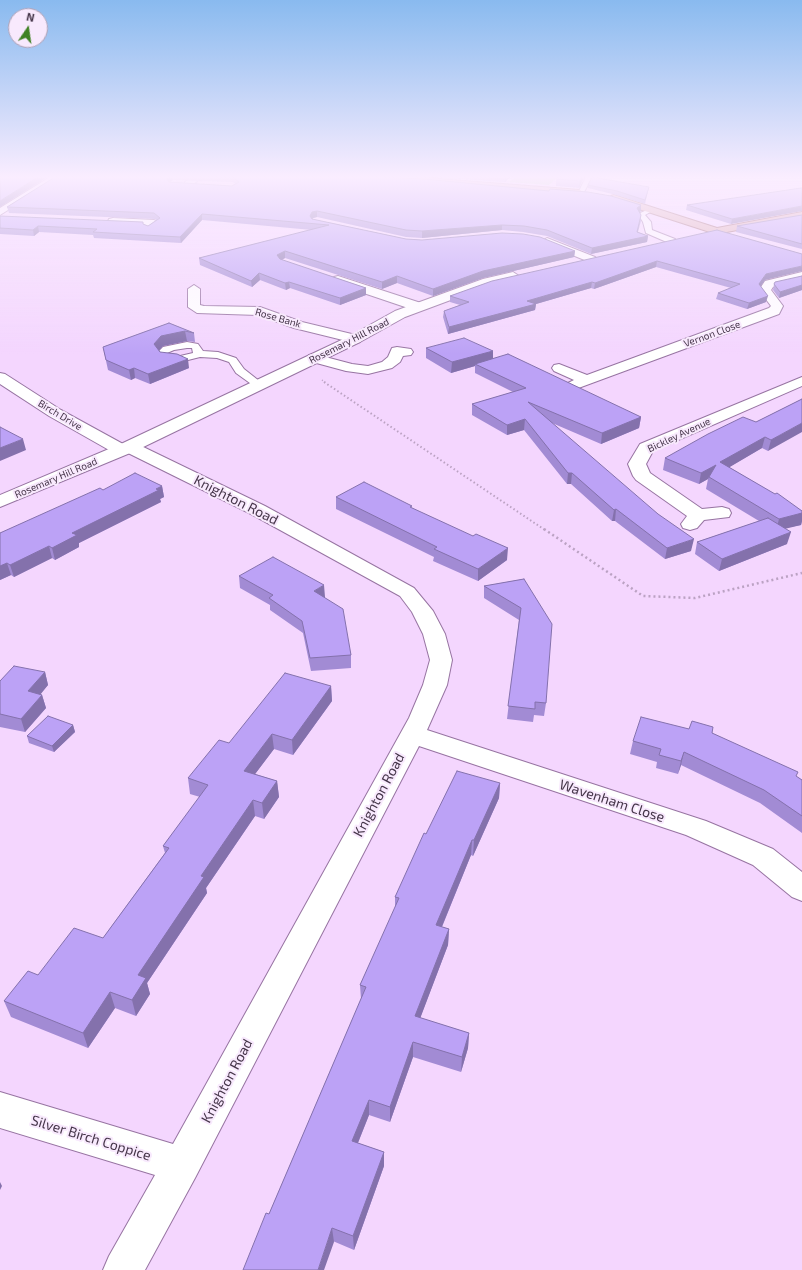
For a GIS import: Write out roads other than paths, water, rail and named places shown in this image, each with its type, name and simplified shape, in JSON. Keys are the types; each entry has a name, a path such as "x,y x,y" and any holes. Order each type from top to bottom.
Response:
{"street":[{"path":"650,246 693,236"},
{"path":"536,238 591,259"},
{"path":"570,263 606,255"},
{"name":"Rosemary Hill Road","path":"0,502 125,448 355,339 400,314 487,282 527,273"},
{"name":"Vernon Close","path":"571,386 774,311 777,306 765,290 769,284 802,276"},
{"path":"330,277 419,306"},
{"name":"Rose Bank","path":"194,289 194,307 202,310 260,311 299,325 332,332 355,339"},
{"path":"314,358 351,368 368,370 387,365 395,359 397,352 406,352"},
{"path":"559,368 587,380"},
{"name":"Birch Drive","path":"0,377 55,413 125,448"},
{"name":"Bickley Avenue","path":"722,513 694,519 642,476 637,464 646,448 802,381"},
{"name":"Knighton Road","path":"123,1270 182,1165 411,734 435,685 441,660 434,634 422,611 407,592 258,510 125,448"},
{"name":"Wavenham Close","path":"411,734 696,828 763,857 802,889"},
{"name":"Silver Birch Coppice","path":"0,1110 182,1165"}],"lane":[{"path":"661,236 672,241"},
{"path":"198,354 218,355 234,360 240,371 258,384"}]}
